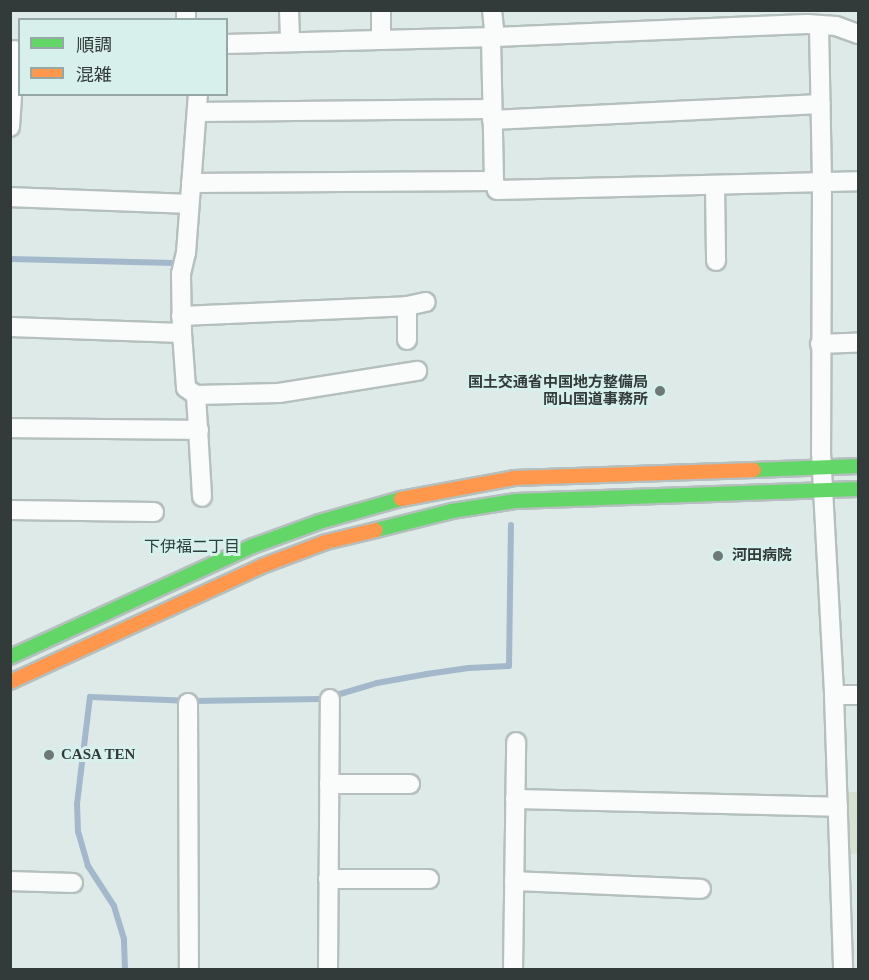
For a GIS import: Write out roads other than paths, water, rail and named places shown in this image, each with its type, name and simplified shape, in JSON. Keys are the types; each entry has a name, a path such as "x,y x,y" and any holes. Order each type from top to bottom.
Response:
{"street":[{"path":"290,10 290,42"},
{"path":"381,10 381,39"},
{"path":"492,10 492,115 494,181 497,190 858,181"},
{"path":"228,44 819,25 836,26 858,34"},
{"path":"819,25 822,182 820,344 822,467 834,695 843,969"},
{"path":"10,127 15,50"},
{"path":"417,370 279,393 196,395 186,388 181,325 181,274 186,253 197,103 492,115 821,104"},
{"path":"191,183 494,181"},
{"path":"715,184 716,261"},
{"path":"10,197 189,204"},
{"path":"10,327 181,325 407,306 426,302"},
{"path":"407,306 407,340"},
{"path":"820,344 858,343"},
{"path":"196,395 202,497"},
{"path":"10,428 199,430"},
{"path":"10,657 254,546 319,522 385,502 514,478 858,466"},
{"path":"759,469 760,493"},
{"path":"648,472 648,496"},
{"path":"581,474 582,498"},
{"path":"447,489 452,511"},
{"path":"10,682 262,566 326,542 452,511 516,501 858,489"},
{"path":"385,502 391,525"},
{"path":"10,510 154,512"},
{"path":"109,612 118,632"},
{"path":"834,695 858,694"},
{"path":"328,969 330,699"},
{"path":"188,703 189,969"},
{"path":"513,969 516,742"},
{"path":"329,784 410,784"},
{"path":"515,799 838,807"},
{"path":"840,861 858,860"},
{"path":"328,879 429,879"},
{"path":"10,880 73,883"},
{"path":"514,881 701,889"}],"waterway":[{"path":"10,259 174,263"},
{"path":"125,970 124,939 114,906 88,866 78,832 77,804 90,697 193,701 323,699 377,683 427,674 469,668 509,666 511,525"}],"place":[{"name":"国土交通省中国地方整備局 岡山国道事務所","path":"660,391"},
{"name":"河田病院","path":"718,556"},
{"name":"CASA TEN","path":"49,755"}],"district":[{"name":"下伊福二丁目","path":"192,547"}]}
